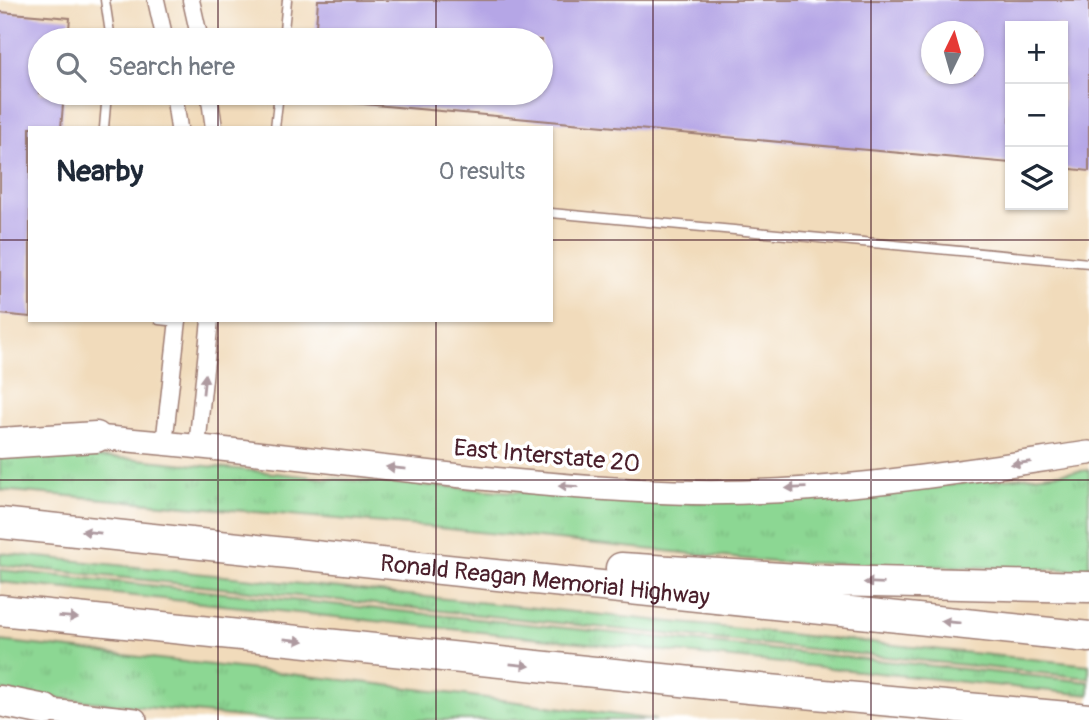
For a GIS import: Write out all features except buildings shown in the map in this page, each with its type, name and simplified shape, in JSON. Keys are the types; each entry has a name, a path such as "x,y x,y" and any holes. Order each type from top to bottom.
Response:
{"highway":[{"path":"0,443 96,438"},
{"name":"Ronald Reagan Memorial Highway","path":"0,523 1089,635"},
{"path":"137,537 817,580 1089,587"},
{"path":"0,610 748,688 1089,719"},
{"path":"748,688 955,720"},
{"path":"0,703 45,710"}],"main road":[{"name":"East Interstate 20","path":"0,431 197,447 552,485 677,492 833,487 1089,453"},
{"path":"45,710 135,720"}],"street":[{"path":"156,0 162,28"},
{"path":"191,0 197,28"},
{"path":"176,105 179,126"},
{"path":"211,105 214,126"},
{"path":"164,444 178,322"},
{"path":"197,447 210,322"}],"lane":[{"path":"105,0 109,28"},
{"path":"284,28 287,0"},
{"path":"104,126 106,105"},
{"path":"275,126 278,105"},
{"path":"553,212 1089,263"}],"green space":[{"path":"0,453 137,459 323,478 666,503 831,497 1089,470 1089,570 773,562 419,526 0,490"},
{"path":"0,553 1089,665 1089,678 0,565"},
{"path":"0,570 1089,682 1089,695 0,582"},
{"path":"0,641 378,684 656,720 271,720 27,695 0,690"}]}
